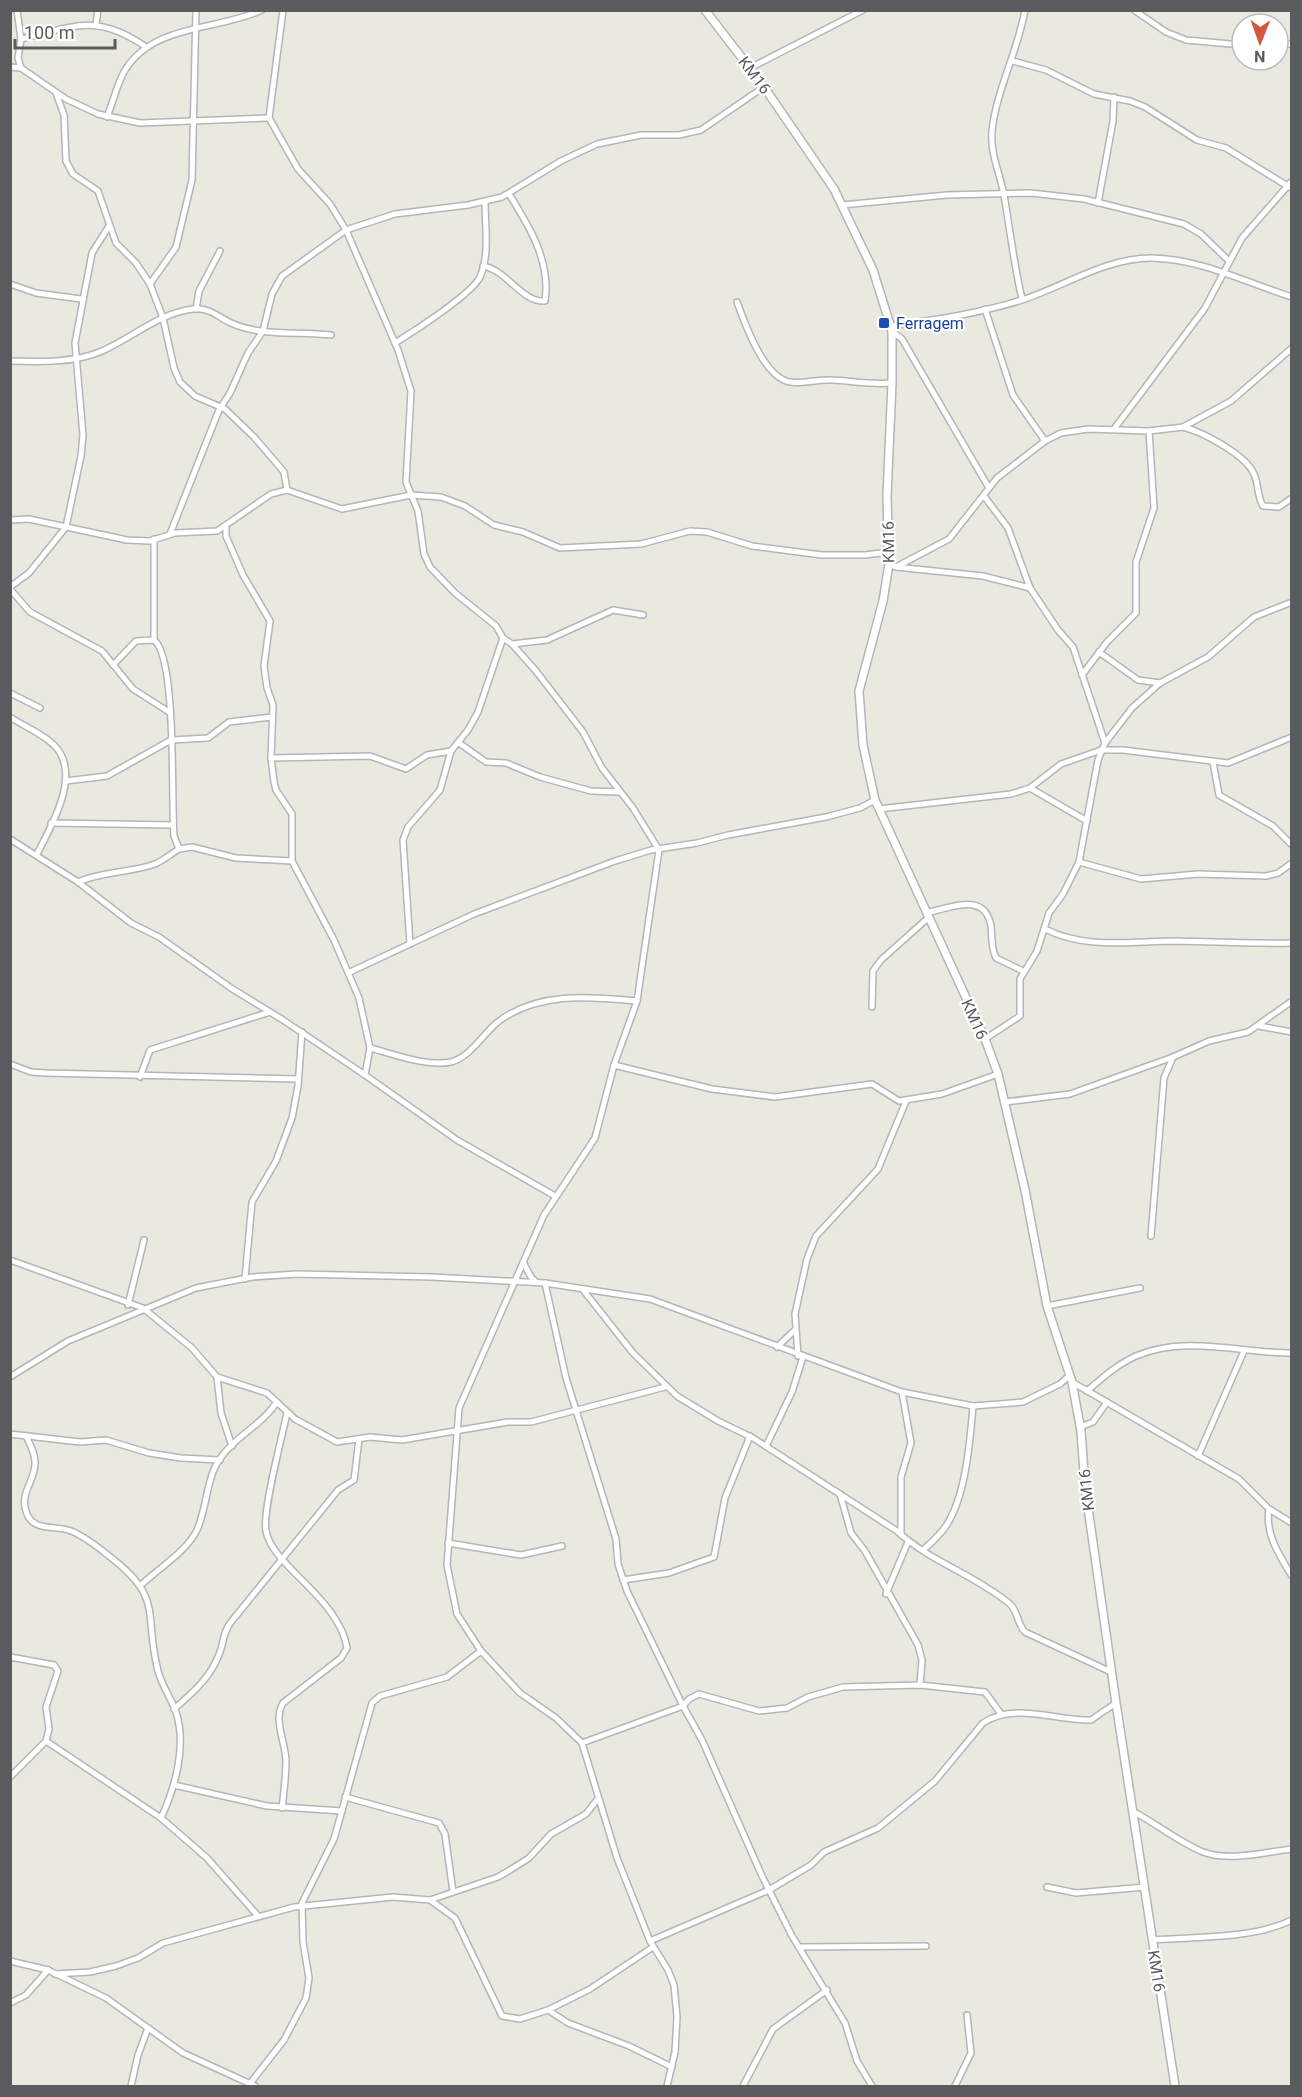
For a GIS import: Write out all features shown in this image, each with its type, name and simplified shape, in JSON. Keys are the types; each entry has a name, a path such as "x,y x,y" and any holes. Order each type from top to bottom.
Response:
{"street":[{"path":"17,10 21,39 18,58 21,68"},
{"path":"96,24 98,10"},
{"path":"150,284 171,256 181,233 192,180 196,10"},
{"path":"107,117 126,69 146,47 164,38 195,28 231,22 262,10"},
{"path":"283,10 269,118 298,169 330,204 346,230 395,343 411,391 405,471 418,511 424,554 430,567 455,593 496,626 503,638 513,644 583,732 602,768 633,808 659,850 637,1001 614,1065 592,1144 555,1196 523,1262 459,1408 447,1564 457,1614 482,1652 520,1693 556,1718 582,1743 597,1800 650,1941 668,1970 675,1993 677,2017 672,2067 667,2086"},
{"name":"KM16","path":"705,10 818,162 842,205 873,270 891,328 892,383 887,496 888,552 893,565 859,691 863,745 875,800 985,1039 998,1074 1047,1306 1071,1378 1080,1427 1085,1487 1111,1672 1176,2086"},
{"path":"750,68 863,10"},
{"path":"1022,299 1003,192 996,172 992,134 1013,61 1024,10"},
{"path":"1134,10 1166,32 1186,40 1230,44"},
{"path":"21,39 79,25 96,24 114,29 146,47"},
{"path":"1013,61 1046,70 1094,94 1114,97 1159,114 1197,140 1226,148 1290,184 1242,238 1228,260 1205,308 1114,429"},
{"path":"10,67 21,68 56,93 107,117 140,123 269,118"},
{"path":"170,534 221,407 248,352 263,331 272,294 282,276 346,230 395,214 485,202 509,194 543,171 597,144 640,135 680,135 701,130 758,91 762,84"},
{"path":"56,93 64,115 66,161 73,174 98,191 116,243 136,263 150,284 163,318 174,368 180,382 195,396 221,407 275,459 284,472 286,490"},
{"path":"1098,203 1113,121 1114,97"},
{"path":"842,205 1003,192 1065,196 1184,224 1201,234 1228,260"},
{"path":"483,266 493,267 504,274 532,298 546,301 541,252 509,194"},
{"path":"395,343 476,283 483,266 485,202"},
{"path":"109,226 92,253 88,281 81,299 74,357 83,435 80,462 66,527 30,573 10,588 30,612 102,651 133,689 169,712"},
{"path":"196,309 200,291 220,251"},
{"path":"891,328 1022,299 1131,259 1187,261 1223,270 1292,297"},
{"path":"10,284 36,293 81,299"},
{"path":"738,302 752,340 781,379 792,383 819,379 871,385 892,383"},
{"path":"10,361 74,357 104,350 163,318 196,309 207,310 232,324 263,331 331,335"},
{"path":"985,309 1013,395 1045,441"},
{"path":"891,328 902,339 989,488"},
{"path":"893,565 949,538 997,478 1045,441 1070,432 1114,429 1149,431 1183,427 1226,405 1292,348"},
{"path":"1183,427 1211,436 1249,466 1254,474 1263,506 1279,507 1292,498"},
{"path":"1082,675 1099,652 1136,613 1136,562 1154,508 1149,431"},
{"path":"10,520 29,519 127,540 154,539 170,534 217,531 226,528 271,494 286,490 326,505 349,509 411,495 454,501 481,514 494,525 523,532 560,548 641,544 690,531 706,532 752,546 822,555 888,552"},
{"path":"984,496 1008,528 1030,588 1058,630 1073,647 1105,743"},
{"path":"226,528 226,536 248,585 270,621 264,666 267,688 273,705 270,758 276,790 292,814 292,861 350,972 368,1033 370,1048 365,1075"},
{"path":"217,531 226,536"},
{"path":"154,539 154,640"},
{"path":"893,565 983,576 1030,588"},
{"path":"985,1039 1020,1016 1019,988 1023,971 1046,929 1049,913 1063,894 1079,862 1101,750 1105,743 1132,708 1160,683 1208,657 1254,617 1289,603 1292,596"},
{"path":"513,644 547,640 613,610 644,615"},
{"path":"410,944 403,840 408,826 440,790 451,751 459,743 478,712 503,638"},
{"path":"113,665 136,641 154,640 160,644 167,665 173,825 179,849"},
{"path":"1099,652 1138,680 1160,683"},
{"path":"10,693 40,708"},
{"path":"10,717 56,747 63,759 66,781 37,854"},
{"path":"66,781 107,776 171,740 208,738 229,722 272,717"},
{"path":"879,809 994,796 1030,788 1055,767 1101,750 1123,750 1213,762 1234,761 1292,737"},
{"path":"459,743 486,762 506,763 540,777 591,791 619,792"},
{"path":"270,758 370,756 406,770 427,755 451,751"},
{"path":"1213,762 1219,795 1273,826 1292,845"},
{"path":"1030,788 1087,821"},
{"path":"350,972 501,903 615,861 659,850 804,822 860,808 875,800"},
{"path":"51,823 173,825"},
{"path":"10,839 78,882 131,923 159,937 231,988 302,1032 457,1140 555,1196"},
{"path":"78,882 92,876 130,871 155,863 179,849 192,847 236,858 292,861"},
{"path":"1079,862 1141,879 1198,874 1266,876 1278,873 1292,863"},
{"path":"872,1007 873,971 881,960 927,915 963,904 980,905 986,910 996,958 1023,971"},
{"path":"1046,929 1109,945 1176,941 1236,945 1292,943"},
{"path":"370,1048 418,1060 450,1062 466,1053 499,1021 519,1009 562,998 586,996 637,1001"},
{"path":"1005,1102 1070,1094 1173,1057 1209,1041 1232,1037 1259,1026 1292,1001"},
{"path":"140,1077 150,1050 270,1012"},
{"path":"1259,1026 1292,1032"},
{"path":"245,1279 252,1202 276,1161 292,1118 302,1032"},
{"path":"1151,1236 1164,1078 1173,1057"},
{"path":"10,1064 31,1072 140,1077 298,1079"},
{"path":"614,1065 712,1089 748,1095 797,1096 848,1086 872,1084 894,1099 906,1101 942,1094 998,1074"},
{"path":"765,1446 789,1399 801,1357 795,1330 795,1314 804,1271 816,1236 878,1169 906,1101"},
{"path":"128,1305 144,1240"},
{"path":"10,1260 128,1305 143,1308 192,1348 217,1377 267,1393 287,1413 337,1442 370,1437 402,1440 508,1422 540,1420 665,1387"},
{"path":"523,1262 531,1277 541,1283 575,1410 616,1539 623,1580 683,1706 702,1740 769,1890 792,1936 801,1947 845,2023 857,2061 872,2086"},
{"path":"10,1377 68,1341 143,1308 196,1288 245,1279 297,1275 541,1283 650,1299 801,1357 903,1392 973,1406 1023,1402 1071,1378 1087,1391 1239,1479 1269,1509 1292,1523"},
{"path":"1047,1306 1140,1288"},
{"path":"584,1291 633,1353 665,1387 718,1421 750,1436 901,1534 908,1542 1009,1603 1025,1632 1111,1672"},
{"path":"777,1347 795,1330"},
{"path":"1087,1391 1124,1362 1149,1352 1190,1345 1292,1353"},
{"path":"1198,1456 1244,1351"},
{"path":"217,1377 221,1413 232,1446"},
{"path":"901,1534 901,1477 911,1443 903,1392"},
{"path":"141,1584 188,1543 197,1529 220,1460 244,1432 263,1421 277,1402"},
{"path":"1080,1427 1089,1426 1107,1402"},
{"path":"923,1550 947,1525 951,1515 968,1461 973,1406"},
{"path":"282,1808 286,1761 278,1718 280,1708 283,1703 341,1658 347,1648 325,1603 283,1558 269,1540 266,1530 287,1413"},
{"path":"10,1434 80,1442 106,1440 149,1453 181,1458 220,1460"},
{"path":"26,1436 35,1463 24,1493 27,1515 45,1527 71,1530 107,1554 141,1584 148,1598 158,1671 174,1709 180,1738 174,1785 161,1818"},
{"path":"623,1580 669,1573 714,1557 725,1498 750,1436"},
{"path":"174,1709 206,1679 221,1649 224,1631 338,1490 354,1480 359,1439"},
{"path":"840,1494 851,1533 865,1551 886,1594 921,1653 920,1685"},
{"path":"1269,1509 1271,1537 1292,1576"},
{"path":"886,1594 908,1542"},
{"path":"448,1543 521,1555 562,1546"},
{"path":"10,1961 48,1970 106,1998 183,2053 251,2086 284,2040 306,1998 309,1978 302,1907 334,1839 374,1699 447,1677 482,1652"},
{"path":"10,1657 58,1668 46,1707 49,1729 46,1741 10,1777"},
{"path":"582,1743 683,1706 689,1699 699,1694 761,1710 787,1708 808,1697 843,1687 920,1685 985,1692 1001,1714"},
{"path":"650,1941 769,1890 805,1869 824,1852 868,1833 885,1822 935,1781 983,1723 1001,1714 1050,1714 1092,1720 1116,1703"},
{"path":"46,1741 161,1818 207,1858 258,1916"},
{"path":"174,1785 282,1808 342,1811"},
{"path":"345,1797 439,1823 445,1833 450,1894 444,1909"},
{"path":"55,1974 90,1972 116,1966 138,1958 163,1943 258,1916 302,1907 393,1897 430,1900 450,1894 510,1870 529,1858 551,1834 586,1814 597,1800"},
{"path":"1134,1812 1191,1846 1212,1854 1242,1855 1292,1849"},
{"path":"1047,1887 1076,1893 1144,1887"},
{"path":"430,1900 444,1909 458,1923 502,2016 520,2019 548,2010 590,1989 653,1947"},
{"path":"1152,1940 1219,1936 1278,1926 1292,1920"},
{"path":"801,1947 926,1946"},
{"path":"10,2003 26,1995 48,1970"},
{"path":"742,2086 773,2029 827,1990"},
{"path":"548,2010 568,2023 629,2046 672,2067"},
{"path":"955,2086 971,2053 967,2015"},
{"path":"131,2086 138,2055 148,2028"}],"place":[{"name":"Ferragem","path":"884,323"}]}
